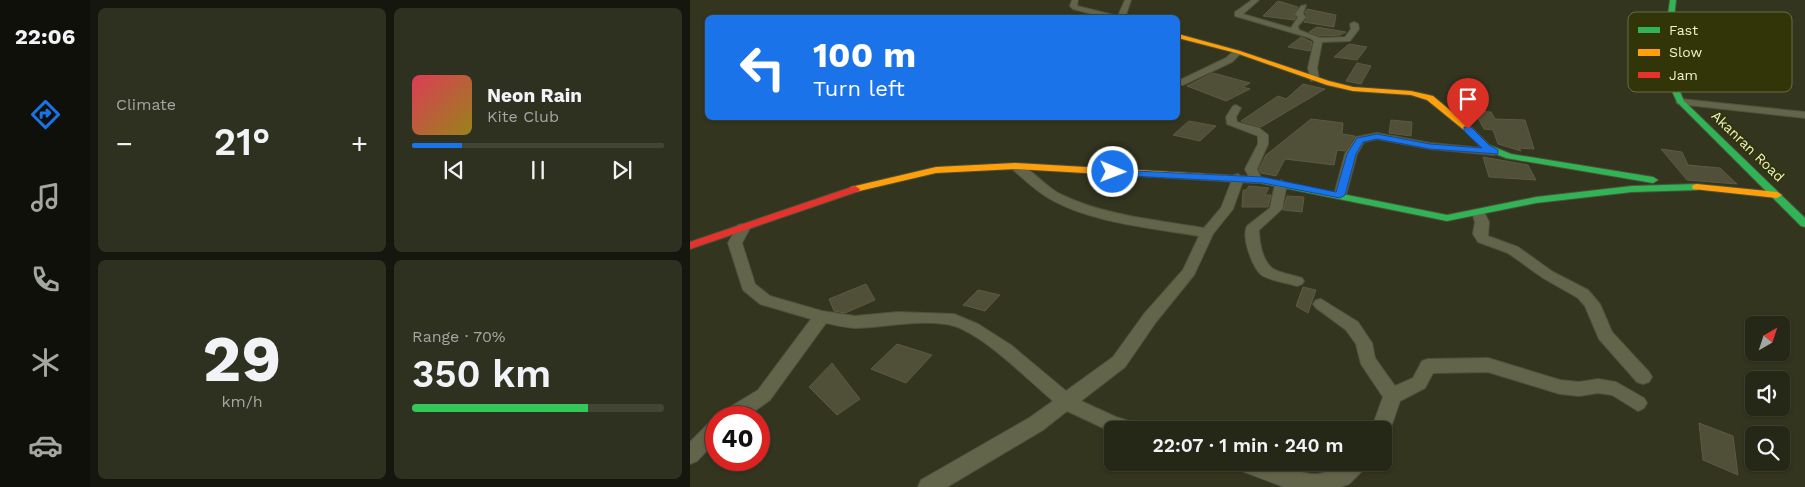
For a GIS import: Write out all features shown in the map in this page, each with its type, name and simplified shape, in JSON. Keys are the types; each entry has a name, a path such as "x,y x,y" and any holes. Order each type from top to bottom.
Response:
{"street":[{"path":"1075,0 1073,6 1075,8 1106,15"},
{"path":"1121,15 1128,0"},
{"path":"1256,0 1238,14 1250,20 1296,31 1318,40 1347,39 1355,29 1354,24"},
{"path":"1296,31 1294,26 1302,17 1299,14 1304,6"},
{"path":"1180,37 1238,52 1353,89 1411,93 1430,98 1460,121 1474,138 1494,152"},
{"path":"1314,78 1312,66 1320,46 1318,40"},
{"path":"1180,83 1230,60 1238,52"},
{"name":"Akanran Road","path":"1676,92 1681,102 1805,224"},
{"path":"1681,102 1805,115"},
{"path":"1236,108 1231,117 1232,124 1255,130 1263,135 1263,144 1251,169 1256,180"},
{"path":"1340,195 1351,154 1360,140 1377,136 1430,146 1494,152 1535,162 1692,187 1777,195"},
{"path":"690,246 897,178 936,170 1015,166 1095,172 1238,178 1340,195 1447,218 1536,200 1632,189 1692,187"},
{"path":"1015,166 1042,189 1069,202 1133,220 1207,233"},
{"path":"928,487 1036,424 1119,362 1150,318 1189,272 1207,233 1227,209 1238,178"},
{"path":"1280,184 1276,209 1252,229 1252,238 1260,262 1267,272 1297,282"},
{"path":"1478,213 1482,222 1480,234 1483,239 1513,250 1548,275 1583,294 1592,304 1606,335 1643,377"},
{"path":"743,228 735,243 748,286 765,300 822,317 855,322 898,318 948,318 972,328 1005,349 1066,402 1106,421"},
{"path":"1321,304 1352,326 1364,343 1368,359 1392,396"},
{"path":"748,406 764,396 822,317"},
{"path":"1384,421 1392,396 1419,384 1428,366 1488,364 1560,388 1579,389 1598,386 1616,389 1638,403"},
{"path":"690,455 705,440"},
{"path":"1266,471 1310,487 1342,477 1348,471"}],"building":[{"path":"1278,1 1298,7 1294,13 1296,17 1294,20 1263,16"},
{"path":"1307,9 1336,15 1334,27 1304,22 1308,17 1305,13"},
{"path":"1317,27 1346,32 1340,35 1320,36 1309,32"},
{"path":"1301,37 1312,42 1310,51 1288,47"},
{"path":"1349,44 1367,47 1357,60 1334,57"},
{"path":"1357,63 1371,66 1361,84 1346,81"},
{"path":"1213,73 1250,83 1243,87 1250,89 1226,101 1187,86"},
{"path":"1303,84 1325,89 1261,127 1241,121 1278,96 1286,99"},
{"path":"1474,111 1491,112 1495,119 1525,120 1534,149 1519,148 1521,151 1498,144 1493,130 1484,129"},
{"path":"1311,119 1343,123 1342,134 1355,136 1345,151 1337,150 1334,165 1285,159 1276,176 1261,173 1259,169 1266,155"},
{"path":"1391,120 1412,122 1411,136 1389,133"},
{"path":"1189,121 1216,126 1200,141 1173,135"},
{"path":"1661,149 1682,152 1688,165 1720,168 1737,184 1687,180"},
{"path":"1483,157 1528,165 1536,180 1489,177"},
{"path":"1249,186 1269,188 1265,195 1271,195 1268,207 1242,207 1243,190 1246,190"},
{"path":"1287,196 1304,197 1302,212 1283,210"},
{"path":"866,284 875,300 845,313 834,311 829,299"},
{"path":"1303,287 1316,290 1308,313 1296,306"},
{"path":"978,290 1000,295 985,311 963,305"},
{"path":"897,344 932,355 906,383 871,369"},
{"path":"832,363 860,399 837,415 809,387"},
{"path":"1699,423 1733,436 1738,475 1703,460"}],"traffic: fast":[{"path":"1672,12 1673,0"},
{"path":"1676,92 1681,102 1805,224"},
{"path":"1467,128 1486,147 1509,156 1653,180"},
{"path":"1258,180 1447,218 1536,200 1632,189 1697,187"}],"traffic: slow":[{"path":"1180,37 1238,52 1327,83 1353,89 1411,93 1430,98 1467,128"},
{"path":"855,189 936,170 1015,166 1258,180"},
{"path":"1697,187 1777,195"}],"traffic: jam":[{"path":"690,246 855,189"}],"route":[{"path":"1113,172 1263,180 1340,195 1351,154 1360,140 1377,136 1430,146 1474,152 1494,152 1474,138 1468,129"}]}
